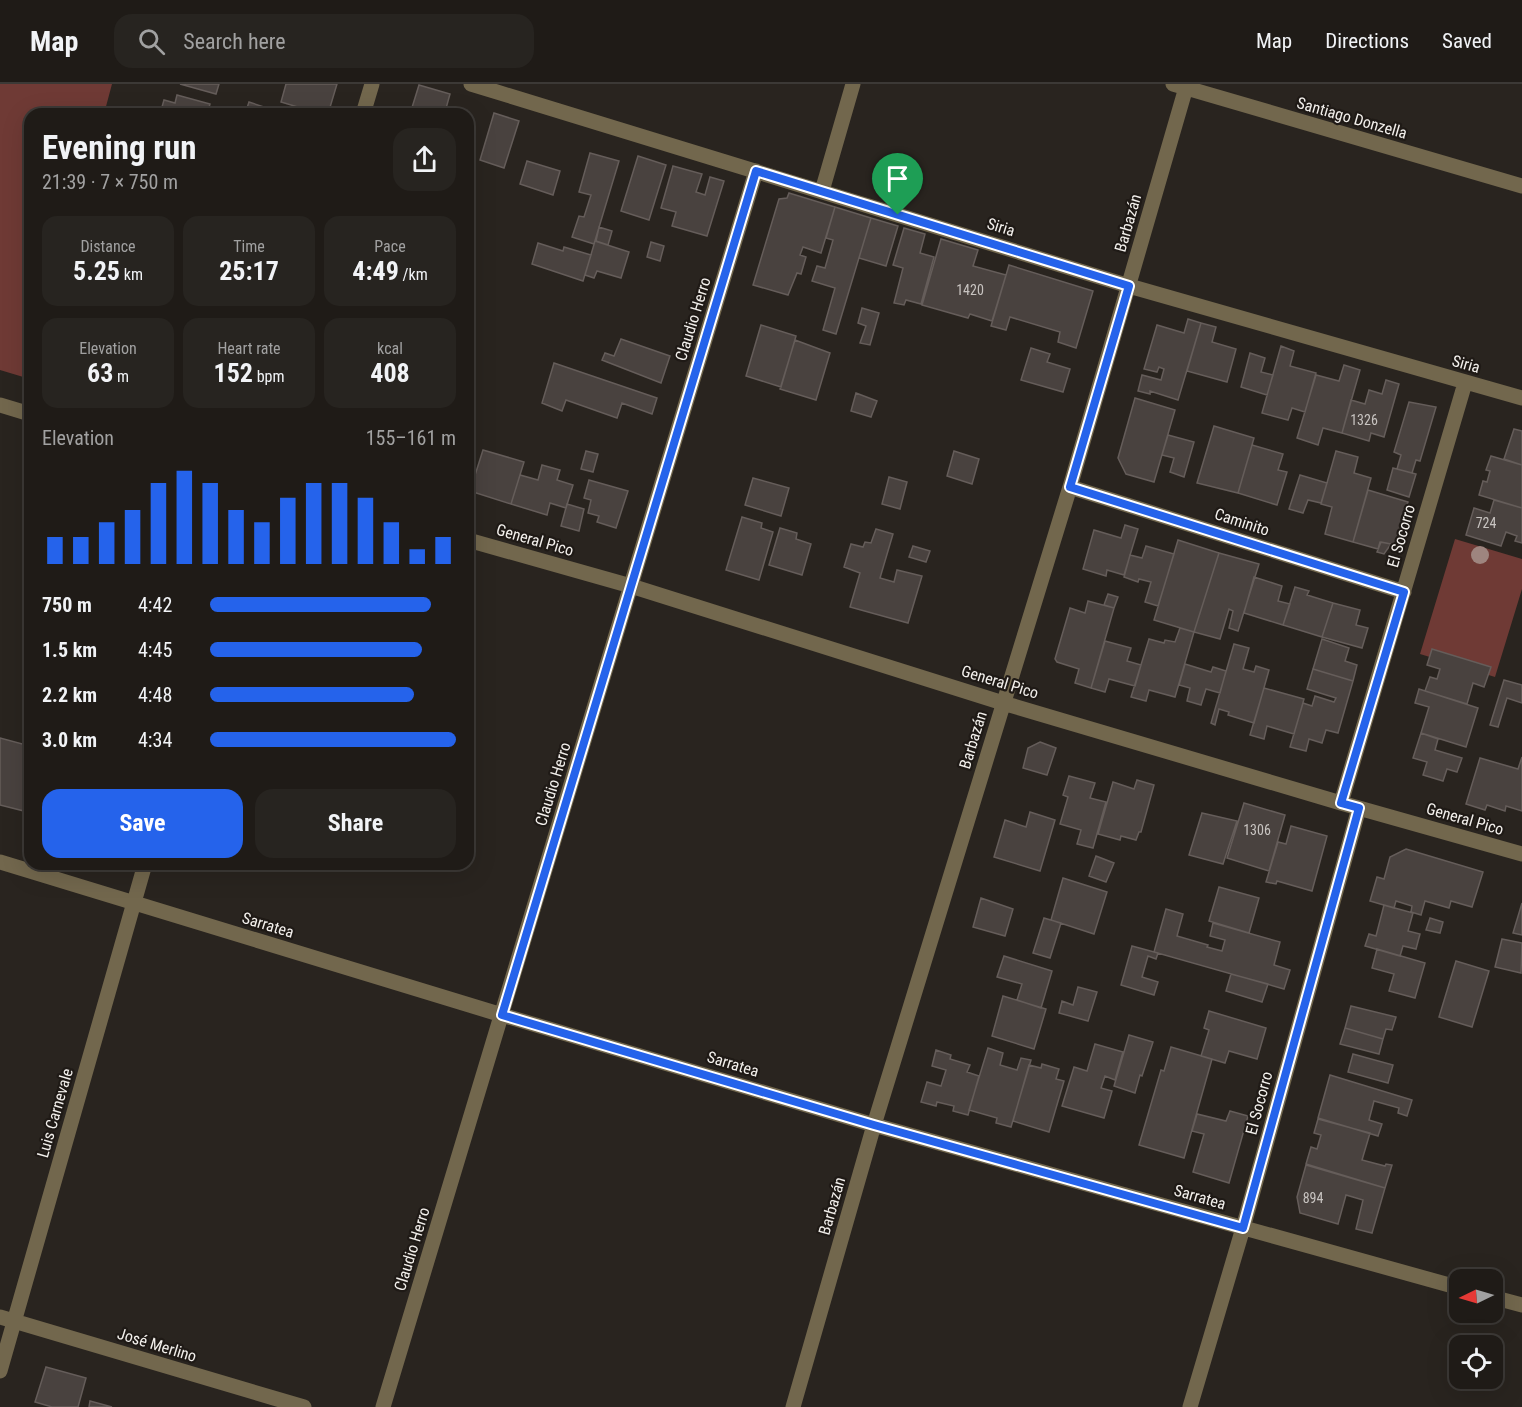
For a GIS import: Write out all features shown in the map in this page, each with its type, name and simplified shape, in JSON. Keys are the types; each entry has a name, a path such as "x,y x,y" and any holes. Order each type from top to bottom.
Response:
{"street":[{"path":"365,108 372,84"},
{"name":"Siria","path":"471,84 1129,286 1465,383 1521,395"},
{"path":"822,191 853,84"},
{"name":"Santiago Donzella","path":"1182,85 1522,186"},
{"name":"Barbazán","path":"793,1407 874,1125 1070,487 1129,286 1182,85"},
{"name":"Claudio Herro","path":"383,1407 756,171"},
{"name":"El Socorro","path":"1341,803 1465,383"},
{"path":"0,405 24,412"},
{"name":"Caminito","path":"1070,487 1404,592"},
{"name":"General Pico","path":"474,542 631,586 1003,703 1522,854"},
{"name":"El Socorro","path":"1190,1407 1243,1228 1359,808"},
{"name":"Sarratea","path":"0,862 24,869"},
{"name":"Sarratea","path":"26,870 502,1015 874,1125 1449,1285"},
{"name":"Luis Carnevale","path":"0,1371 7,1319 143,870"},
{"path":"1503,1300 1522,1305"},
{"name":"José Merlino","path":"7,1319 304,1407"}],"shaded area":[{"path":"0,84 112,84 106,108 24,108 24,377 0,370"},
{"path":"1455,539 1522,559 1522,589 1495,677 1420,654"}],"building":[{"path":"180,84 219,84 216,94"},
{"path":"286,84 337,84 330,108 301,108 281,102"},
{"path":"419,85 450,94 446,108 412,108"},
{"path":"177,95 210,104 209,108 162,108 164,100 175,103"},
{"path":"249,102 267,108 247,108"},
{"path":"494,113 519,121 504,168 480,160"},
{"path":"590,153 619,161 594,244 572,237 579,216 584,217 591,195 579,192"},
{"path":"638,156 666,165 649,220 621,211"},
{"path":"527,161 560,171 553,195 520,184"},
{"path":"673,166 702,174 696,192 705,195 710,177 724,181 707,236 672,226 676,212 661,208"},
{"path":"789,193 835,207 821,253 803,247 800,255 806,257 801,274 797,273 788,295 753,285 779,199 787,198"},
{"path":"835,207 871,218 836,334 823,330 835,288 812,281 817,266 825,268 833,240 826,238"},
{"path":"871,218 898,226 886,266 859,258"},
{"path":"599,227 612,231 608,245 596,241"},
{"path":"904,228 925,234 920,253 934,257 921,304 906,300 904,305 894,303 903,268 893,265"},
{"path":"941,239 978,250 973,266 1006,275 992,321 970,314 968,318 922,305"},
{"path":"595,241 629,252 621,278 597,271 594,278 585,275"},
{"path":"651,242 664,246 660,261 647,257"},
{"path":"538,243 563,251 564,247 591,255 583,281 532,264"},
{"path":"1009,265 1093,291 1076,348 1058,342 1060,332 1010,317 1006,330 991,326"},
{"path":"862,308 879,313 870,345 860,343 866,326 858,323"},
{"path":"1188,319 1201,323 1178,400 1150,391 1150,394 1138,391 1142,375 1161,380 1164,369 1159,367 1157,372 1144,369 1157,325 1184,333"},
{"path":"1201,323 1216,327 1212,342 1236,349 1227,382 1187,371"},
{"path":"761,325 796,336 781,387 746,376"},
{"path":"621,339 670,356 661,383 602,360 605,353 614,356"},
{"path":"795,340 830,353 816,400 780,389"},
{"path":"1281,346 1294,351 1290,366 1316,373 1305,412 1292,408 1288,420 1262,413"},
{"path":"1031,348 1050,354 1047,362 1070,369 1063,392 1021,380"},
{"path":"1250,353 1265,358 1261,372 1273,375 1267,395 1241,387"},
{"path":"554,363 657,398 652,414 622,403 617,418 566,400 562,411 542,403"},
{"path":"1344,365 1360,370 1342,433 1323,428 1318,445 1297,438 1316,375 1339,381"},
{"path":"1386,380 1399,384 1384,437 1371,433 1369,441 1342,433 1351,400 1365,404 1369,390 1382,394"},
{"path":"856,393 877,401 871,417 851,411"},
{"path":"1135,398 1175,410 1154,482 1126,474 1118,458"},
{"path":"1409,402 1436,407 1420,461 1416,460 1412,473 1397,469 1401,455 1394,452"},
{"path":"1214,426 1254,438 1238,493 1197,483"},
{"path":"1514,429 1522,431 1522,465 1504,459"},
{"path":"1168,435 1194,442 1184,477 1170,472 1174,458 1162,455"},
{"path":"1252,445 1283,454 1278,470 1287,472 1277,505 1238,493"},
{"path":"483,450 524,462 511,504 474,492 474,478"},
{"path":"586,451 598,454 593,472 581,469"},
{"path":"954,451 979,459 972,484 947,476"},
{"path":"1336,451 1358,457 1354,473 1371,478 1353,542 1325,534 1332,507 1321,504"},
{"path":"1491,456 1522,465 1522,508 1479,495 1483,481 1487,482 1490,471 1486,470"},
{"path":"542,465 560,470 557,480 573,485 566,508 550,503 547,515 511,504 520,475 538,480"},
{"path":"1393,468 1416,474 1409,497 1387,490"},
{"path":"1300,475 1327,483 1321,503 1308,500 1303,513 1289,509"},
{"path":"889,477 907,482 900,509 882,504"},
{"path":"753,478 789,488 781,516 745,505"},
{"path":"589,480 628,491 616,528 597,522 599,516 588,513 591,500 584,498"},
{"path":"1368,490 1408,502 1396,542 1391,544 1380,542 1378,549 1353,542"},
{"path":"1494,500 1522,508 1522,543 1515,541 1517,536 1506,532 1501,546 1466,535 1474,508 1490,513"},
{"path":"567,504 584,509 579,531 561,526"},
{"path":"742,517 762,523 761,528 773,532 759,580 726,570"},
{"path":"1125,525 1138,529 1124,575 1107,570 1106,576 1083,569 1094,530 1121,538"},
{"path":"780,528 797,533 796,539 811,544 802,575 769,565"},
{"path":"876,529 893,534 880,578 894,582 897,570 922,576 908,623 850,607 860,573 844,567 851,544 863,547 865,542 871,543"},
{"path":"1178,540 1219,553 1194,632 1154,620"},
{"path":"1381,542 1391,544 1384,554 1377,552"},
{"path":"913,546 930,551 926,562 909,557"},
{"path":"1146,546 1174,554 1158,606 1145,602 1151,582 1139,579 1138,582 1124,577 1130,555 1142,558"},
{"path":"1219,553 1259,564 1238,631 1229,628 1233,611 1229,609 1220,639 1194,632"},
{"path":"1254,577 1282,586 1278,601 1290,604 1283,625 1244,613"},
{"path":"1295,587 1309,591 1307,595 1333,603 1322,637 1283,625"},
{"path":"1108,594 1118,597 1114,608 1104,605"},
{"path":"1088,601 1114,608 1091,688 1075,683 1079,669 1057,662 1055,659 1070,608 1085,613"},
{"path":"1333,603 1360,610 1356,625 1368,628 1362,648 1322,637"},
{"path":"1180,628 1194,632 1175,697 1149,690 1146,701 1131,697 1149,639 1164,643 1165,640 1175,642"},
{"path":"1322,639 1349,648 1345,661 1357,665 1353,681 1313,669"},
{"path":"1105,641 1131,648 1127,661 1141,665 1135,686 1109,679 1105,692 1091,688"},
{"path":"1234,644 1249,648 1243,669 1254,672 1256,666 1269,670 1254,723 1228,715 1229,712 1219,709 1215,725 1211,723"},
{"path":"1432,649 1491,667 1484,687 1473,683 1467,704 1425,691 1430,677 1437,679 1440,669 1427,665"},
{"path":"1185,664 1211,672 1213,667 1226,671 1220,693 1206,689 1201,705 1187,701 1190,688 1179,685"},
{"path":"1313,669 1353,681 1338,733 1326,730 1322,743 1309,739 1306,751 1290,747 1303,703 1312,706 1315,696 1334,702 1336,698 1307,689"},
{"path":"1504,680 1522,685 1522,703 1507,698 1498,727 1490,725"},
{"path":"1264,688 1304,699 1294,734 1267,726 1264,739 1250,735"},
{"path":"1419,689 1478,708 1466,747 1421,733 1429,707 1415,703"},
{"path":"1421,733 1438,739 1435,750 1462,758 1457,772 1447,769 1443,781 1423,775 1427,762 1413,758"},
{"path":"0,738 24,744 24,811 0,805"},
{"path":"1040,742 1056,748 1047,775 1023,768 1028,748"},
{"path":"1522,757 1522,811 1506,806 1505,811 1487,805 1485,810 1466,804 1480,758 1518,769"},
{"path":"1069,776 1095,783 1090,798 1106,802 1093,848 1077,844 1081,830 1060,824 1068,797 1063,795"},
{"path":"1137,780 1154,785 1141,832 1136,840 1121,836 1120,840 1098,834 1113,782 1134,789"},
{"path":"1244,803 1285,815 1269,871 1227,858"},
{"path":"1030,812 1055,820 1040,871 994,857 1005,820 1026,827"},
{"path":"1202,813 1237,821 1223,864 1189,855"},
{"path":"1291,826 1327,836 1312,891 1277,881 1276,884 1266,882 1278,842 1286,844"},
{"path":"1406,849 1483,872 1472,907 1451,901 1449,908 1425,901 1421,915 1411,912 1412,906 1396,901 1394,908 1370,901 1377,877 1384,879 1390,857"},
{"path":"1096,856 1114,863 1106,882 1089,876"},
{"path":"1063,878 1107,892 1094,934 1051,920"},
{"path":"1219,887 1259,898 1249,933 1209,921"},
{"path":"981,898 1013,909 1005,936 973,927"},
{"path":"1522,903 1522,935 1513,933"},
{"path":"1384,905 1413,913 1408,931 1420,934 1416,949 1403,946 1400,956 1365,946 1369,934 1376,936"},
{"path":"1166,909 1183,914 1177,936 1208,945 1207,947 1222,951 1225,940 1210,936 1213,923 1280,942 1274,965 1290,970 1284,989 1154,952"},
{"path":"1044,918 1061,923 1050,958 1033,953"},
{"path":"1430,918 1443,922 1440,933 1426,930"},
{"path":"1502,939 1522,943 1521,973 1495,967"},
{"path":"1132,946 1158,953 1156,959 1148,956 1142,977 1158,982 1154,995 1121,985"},
{"path":"1377,949 1425,963 1415,998 1389,991 1394,974 1372,968"},
{"path":"1004,956 1052,971 1041,1008 1017,1000 1022,984 997,977"},
{"path":"1456,961 1489,971 1472,1027 1439,1017"},
{"path":"1231,974 1268,984 1262,1002 1226,991"},
{"path":"1078,987 1097,992 1088,1021 1059,1013 1062,1001 1073,1005"},
{"path":"1003,996 1046,1009 1034,1049 992,1036"},
{"path":"1351,1006 1396,1017 1392,1030 1386,1029 1383,1039 1345,1028"},
{"path":"1209,1011 1266,1028 1257,1059 1229,1051 1225,1063 1201,1056 1209,1030 1204,1028"},
{"path":"1345,1028 1383,1039 1379,1054 1340,1044"},
{"path":"1129,1035 1153,1042 1135,1093 1114,1086"},
{"path":"1095,1044 1123,1052 1115,1080 1105,1076 1101,1088 1112,1091 1104,1118 1062,1106 1074,1067 1087,1071"},
{"path":"1171,1047 1212,1059 1184,1158 1139,1145 1161,1070 1164,1071"},
{"path":"988,1048 1003,1053 1000,1065 1017,1070 1021,1058 1031,1060 1011,1127 996,1123 997,1118 969,1110"},
{"path":"936,1050 951,1055 950,1059 970,1065 967,1072 979,1076 968,1115 953,1111 954,1106 937,1102 936,1106 921,1102 927,1082 941,1086 946,1070 932,1066"},
{"path":"1353,1054 1393,1065 1388,1083 1348,1072"},
{"path":"1042,1064 1059,1069 1056,1079 1064,1081 1049,1132 1013,1121 1029,1065 1041,1068"},
{"path":"1330,1075 1412,1100 1407,1116 1398,1113 1399,1108 1374,1101 1369,1120 1382,1124 1378,1136 1318,1118"},
{"path":"1230,1111 1248,1116 1229,1183 1193,1172 1204,1134 1192,1131 1197,1114 1226,1121"},
{"path":"1318,1119 1370,1133 1362,1160 1385,1166 1386,1164 1392,1165 1385,1188 1306,1164 1311,1147 1317,1149 1321,1135 1314,1133"},
{"path":"1306,1165 1385,1188 1372,1233 1356,1229 1363,1200 1346,1195 1338,1224 1300,1213 1297,1197"},
{"path":"46,1367 86,1378 78,1407 52,1407 35,1402"},
{"path":"90,1401 112,1407 89,1407"}],"route":[{"path":"756,171 898,215 1129,286 1070,487 1404,592 1341,803 1359,808 1243,1228 874,1125 502,1015 756,171"}]}
